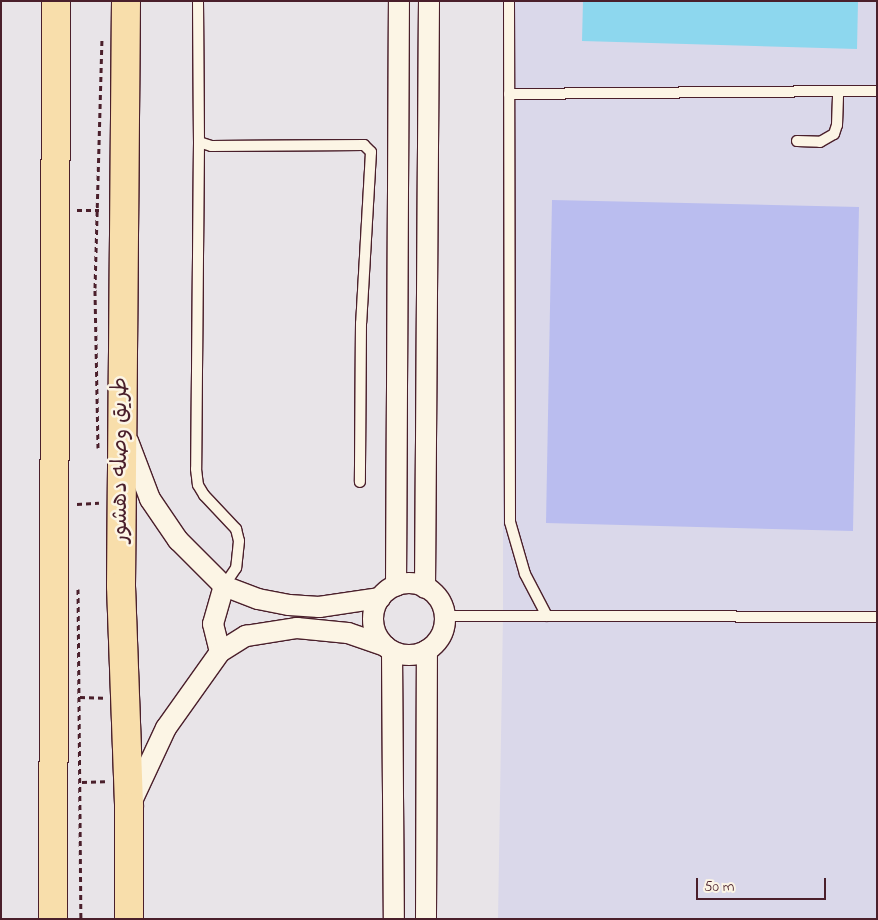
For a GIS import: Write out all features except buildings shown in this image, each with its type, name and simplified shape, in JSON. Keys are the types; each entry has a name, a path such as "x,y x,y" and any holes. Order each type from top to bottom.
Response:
{"main road":[{"path":"53,919 56,1"},
{"name":"طريق وصله دهشور","path":"126,1 121,594 129,807 128,919"}],"street":[{"path":"396,586 399,1"},
{"path":"425,588 429,1"},
{"path":"122,423 150,499 178,540 224,586 258,599 289,605 319,607 380,598 396,586 416,584 425,588 441,605 444,616 441,636 427,650 409,655 348,632 297,628 246,636 220,652 166,728 129,807"},
{"path":"220,652 213,624 224,586"},
{"path":"380,598 373,618 378,638 388,648 394,919"},
{"path":"426,919 427,650"},
{"path":"394,858 427,859"}],"lane":[{"path":"198,1 199,142 196,469 198,485 204,495 236,529 239,541 236,568 224,586"},
{"path":"509,1 510,522 524,574 547,616"},
{"path":"509,94 877,91"},
{"path":"796,141 820,142 834,134 838,125 838,92"},
{"path":"199,142 211,146 364,145 371,152 361,322 360,482"},
{"path":"444,616 877,617"}],"path":[{"path":"74,209 99,210"},
{"path":"77,504 99,503"},
{"path":"80,698 103,698"},
{"path":"82,782 105,781"}],"shaded area":[{"path":"503,1 877,1 877,919 498,919 503,616"}],"water":[{"path":"583,1 858,1 857,49 582,41"}]}
